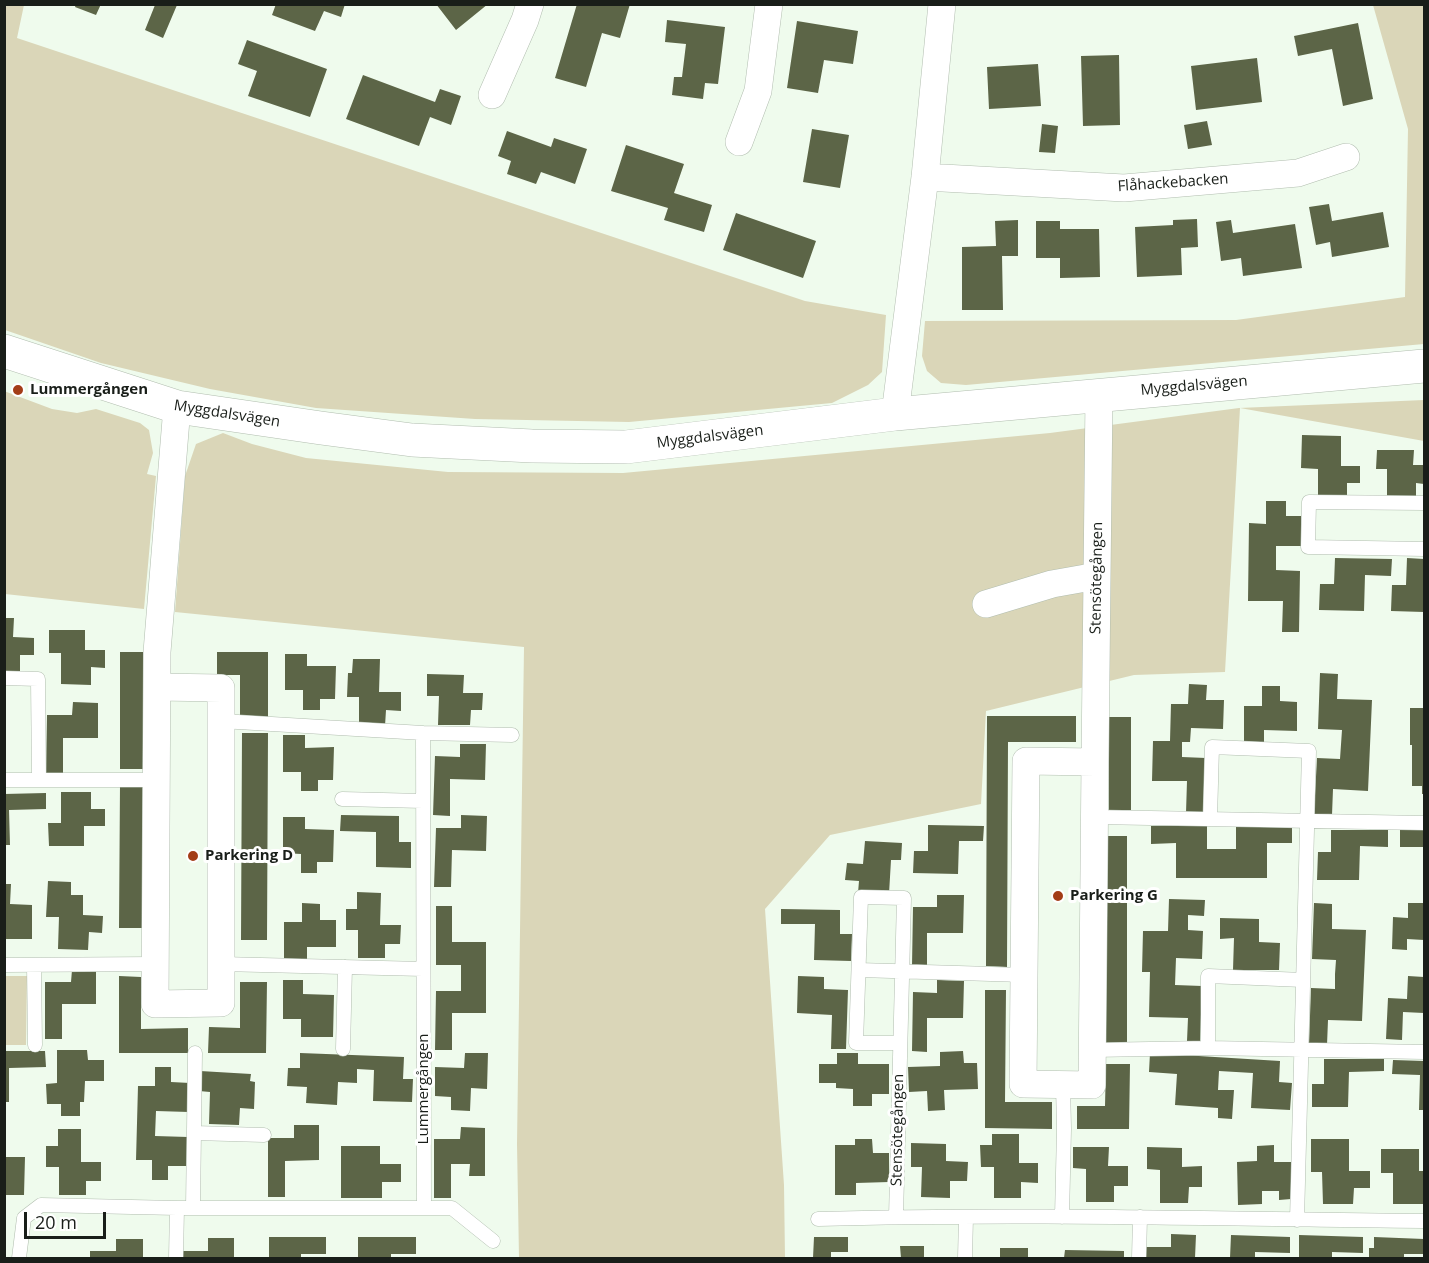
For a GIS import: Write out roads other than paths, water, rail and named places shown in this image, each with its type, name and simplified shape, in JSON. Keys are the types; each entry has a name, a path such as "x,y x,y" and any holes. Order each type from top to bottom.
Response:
{"street":[{"path":"492,95 530,4"},
{"path":"739,142 758,91 769,4"},
{"path":"895,414 925,177 942,4"},
{"name":"Flåhackebacken","path":"925,177 1124,188 1298,173 1346,157"},
{"name":"Myggdalsvägen","path":"4,351 177,407 412,440 532,446 626,447 895,414 1425,366"},
{"name":"Stensötegången","path":"1095,762 1026,761 1023,1084 1092,1085 1099,395"},
{"path":"157,687 221,688 221,1003 155,1004 157,652 177,407"},
{"path":"986,604 1052,584 1097,576"}],"lane":[{"path":"1425,503 1309,502 1308,547 1425,549"},
{"path":"4,678 38,679 39,780"},
{"path":"221,721 423,734 512,735"},
{"name":"Lummergången","path":"423,734 424,1208"},
{"path":"1210,819 1212,747 1308,751 1297,1220"},
{"path":"4,780 156,780"},
{"path":"342,799 423,801"},
{"path":"1095,818 1425,823"},
{"name":"Stensötegången","path":"896,1217 904,898 861,897 856,1043 900,1043"},
{"path":"4,965 156,964"},
{"path":"221,964 423,969"},
{"path":"34,965 34,1045"},
{"path":"343,1049 345,967"},
{"path":"859,970 1024,975"},
{"path":"1208,1048 1208,976 1303,980"},
{"path":"1092,1050 1208,1048 1425,1052"},
{"path":"193,1208 195,1053"},
{"path":"1062,1217 1063,1084"},
{"path":"194,1133 264,1135"},
{"path":"19,1258 24,1218 41,1205 177,1208 452,1208 493,1241"},
{"path":"176,1258 177,1208"},
{"path":"965,1258 966,1217"},
{"path":"818,1219 1140,1217 1425,1221"},
{"path":"1138,1258 1140,1217"}],"place":[{"name":"Lummergången","path":"18,390"},
{"name":"Parkering D","path":"193,856"},
{"name":"Parkering G","path":"1058,896"}]}
